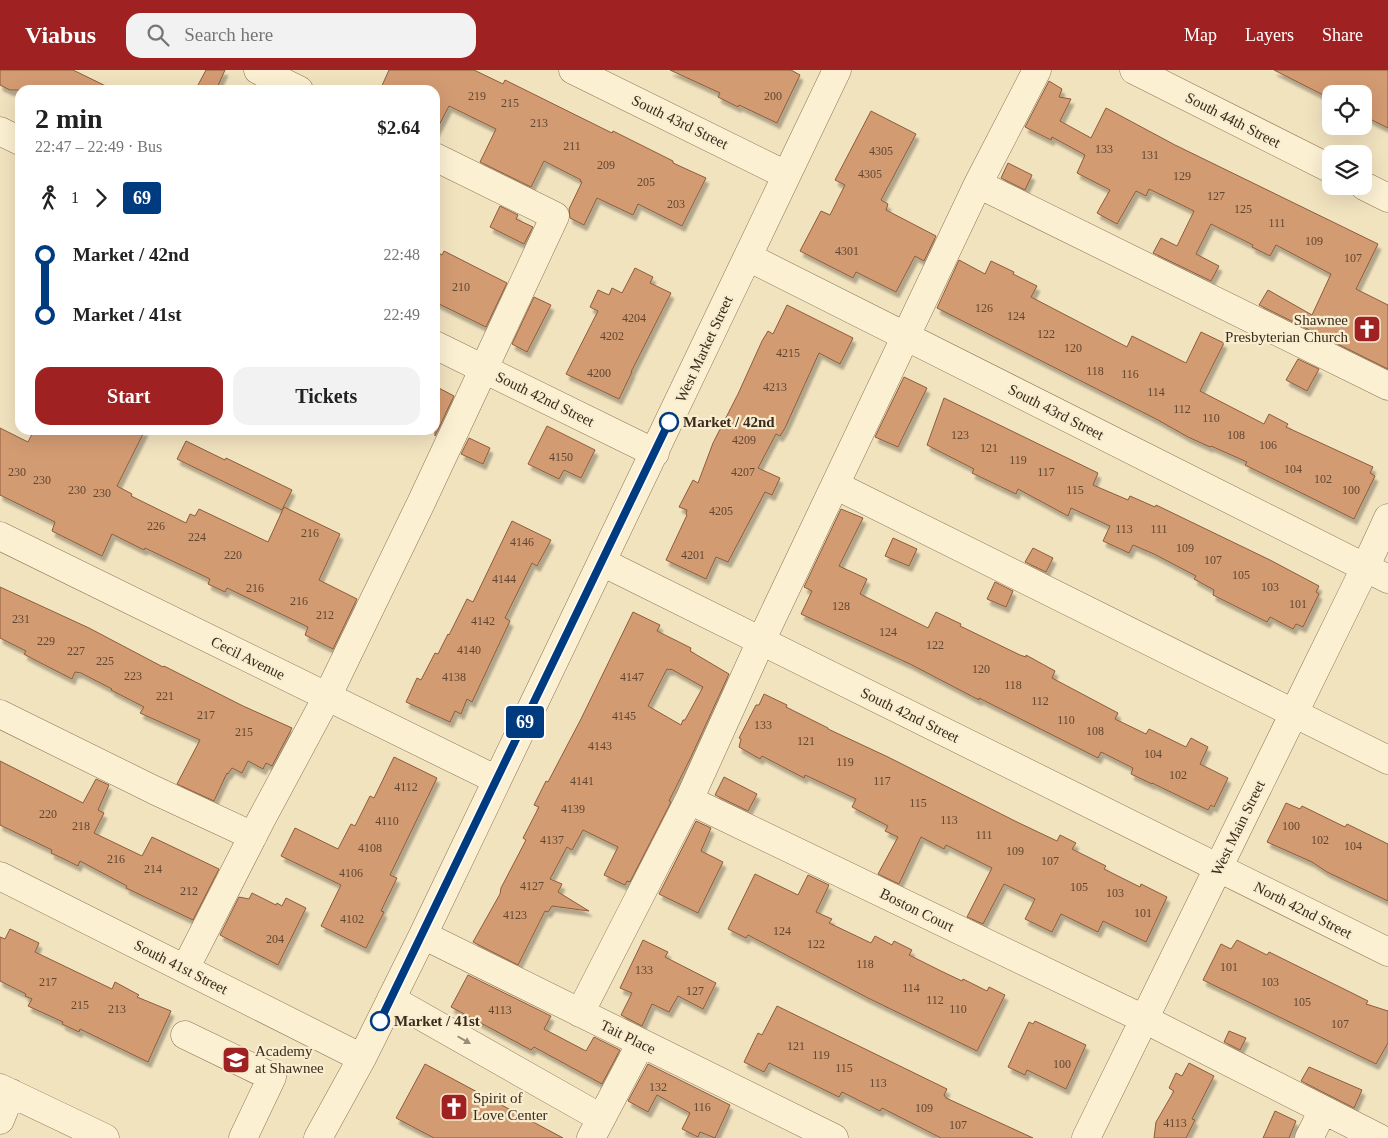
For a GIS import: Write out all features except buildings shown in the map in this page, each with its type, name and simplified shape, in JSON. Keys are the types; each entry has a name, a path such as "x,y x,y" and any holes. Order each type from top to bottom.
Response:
{"street":[{"path":"258,70 289,85"},
{"name":"South 43rd Street","path":"573,70 786,175"},
{"name":"West Market Street","path":"323,1136 655,453 786,175 838,70"},
{"path":"580,1013 689,800 761,641 978,184 1037,70"},
{"name":"South 44th Street","path":"1134,70 1322,164"},
{"path":"0,131 15,138"},
{"path":"185,969 327,697 555,216 440,159"},
{"path":"978,184 1388,386"},
{"path":"1372,190 1388,198"},
{"name":"South 43rd Street","path":"748,256 1377,574"},
{"name":"South 42nd Street","path":"440,348 655,453"},
{"path":"835,485 1295,712 1388,760"},
{"name":"West Main Street","path":"1086,1138 1295,712 1377,574 1388,518"},
{"name":"Cecil Avenue","path":"0,536 497,780"},
{"name":"South 42nd Street","path":"602,562 1219,868"},
{"path":"0,714 154,790 253,836"},
{"name":"Boston Court","path":"689,800 1144,1020 1380,1138"},
{"name":"North 42nd Street","path":"1219,868 1388,952"},
{"name":"South 41st Street","path":"0,876 362,1058"},
{"name":"Tait Place","path":"422,935 834,1138"},
{"path":"391,999 596,1128 641,1043"},
{"path":"185,1035 272,1077 243,1138"},
{"path":"0,1120 6,1090 105,1138"},
{"path":"1309,1138 1323,1110"}],"bus line":[{"name":"69","path":"380,1021 669,422"}],"place":[{"name":"Shawnee Presbyterian Church","path":"1367,329"},
{"name":"Market / 42nd","path":"669,422"},
{"name":"Market / 41st","path":"380,1021"},
{"name":"Academy at Shawnee","path":"236,1060"},
{"name":"Spirit of Love Center","path":"454,1107"}]}
